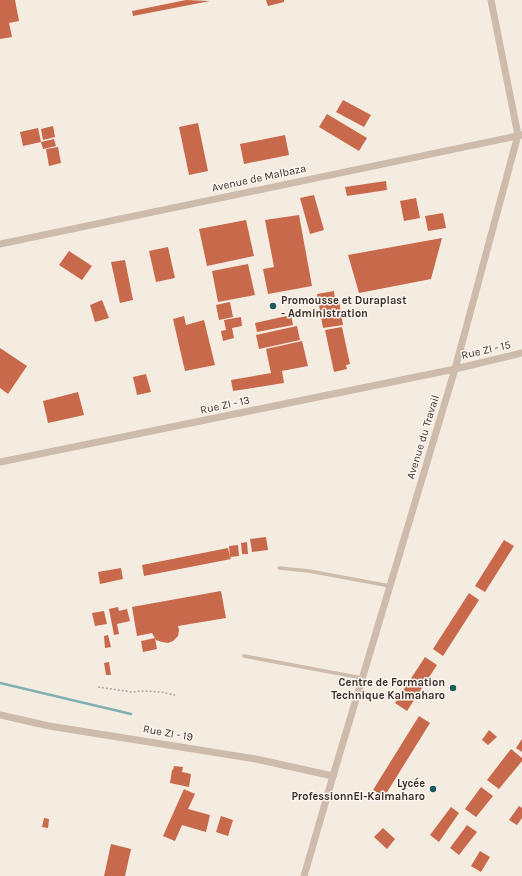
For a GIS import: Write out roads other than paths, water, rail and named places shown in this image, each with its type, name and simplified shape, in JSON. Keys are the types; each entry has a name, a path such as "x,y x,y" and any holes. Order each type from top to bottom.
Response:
{"street":[{"name":"Avenue du Travail","path":"304,876 455,369 520,135 491,0"},
{"name":"Avenue de Malbaza","path":"0,244 520,135"},
{"name":"Rue ZI - 15","path":"455,369 522,354"},
{"name":"Rue ZI - 13","path":"0,462 455,369"},
{"name":"Rue ZI - 19","path":"0,715 49,726 256,759 333,776"}],"lane":[{"path":"279,568 309,571 390,586"},
{"path":"244,656 362,678"}],"waterway":[{"path":"0,683 131,714"}],"place":[{"name":"Promousse et Duraplast - Administration","path":"273,306"},
{"name":"Centre de Formation Technique Kalmaharo","path":"453,688"},
{"name":"Lycée ProfessionnEl-Kalmaharo","path":"433,789"}]}
